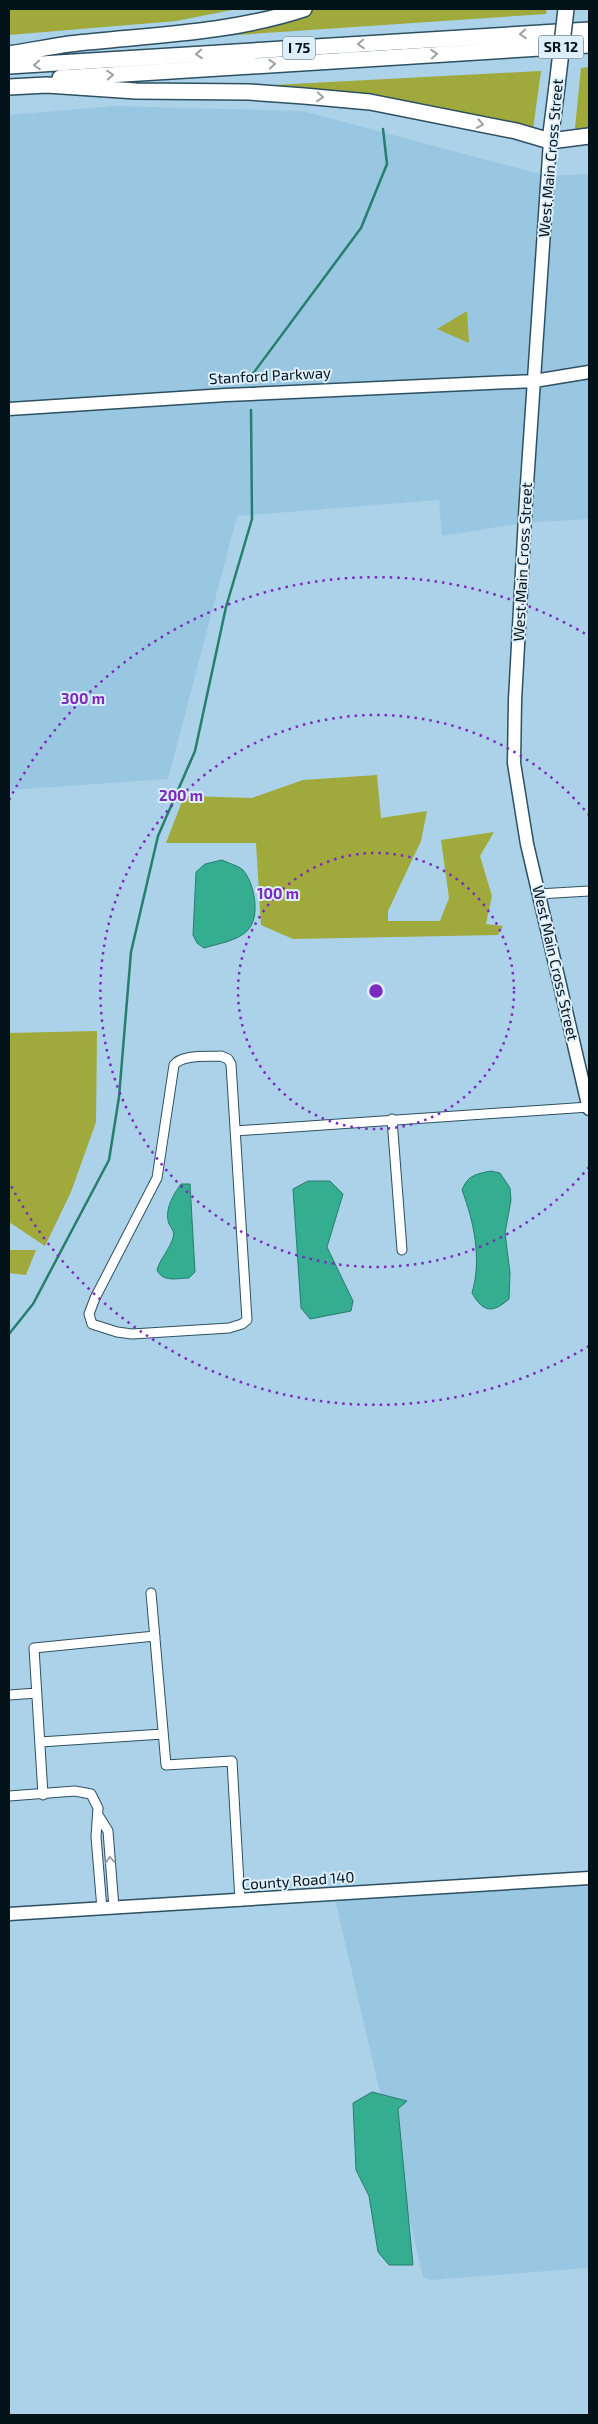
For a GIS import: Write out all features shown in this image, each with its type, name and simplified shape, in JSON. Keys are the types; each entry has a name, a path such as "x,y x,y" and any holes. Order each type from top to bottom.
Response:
{"highway":[{"path":"9,54 70,44 176,35 252,22 304,9"},
{"name":"West Main Cross Street","path":"550,141 566,9"},
{"name":"I 75","path":"9,66 589,30"},
{"name":"I 75","path":"9,81 589,45"},
{"path":"9,87 47,85 136,91 249,92 335,99 370,102 516,131 550,141 589,136"}],"street":[{"name":"West Main Cross Street","path":"550,141 534,381 514,742 519,804 538,894 589,1108"},
{"name":"Stanford Parkway","path":"9,409 226,395 534,381 589,372"},
{"path":"538,894 589,891"},
{"path":"220,1056 228,1059 231,1064 235,1130 247,1320 242,1324 229,1328 132,1334 117,1332 92,1324 88,1314 95,1298 156,1178 174,1065 178,1060 220,1056"},
{"path":"235,1130 589,1108"},
{"path":"392,1119 402,1250"},
{"path":"152,1593 166,1765 232,1761 240,1901"},
{"path":"43,1795 34,1648 155,1636"},
{"path":"9,1695 37,1693"},
{"path":"40,1742 163,1734"},
{"path":"9,1796 43,1795 75,1791 91,1794 98,1808 98,1815 108,1831 108,1908"},
{"name":"County Road 140","path":"9,1914 589,1878"}],"shaded area":[{"path":"9,9 237,9 176,21 9,35"},
{"path":"316,9 547,9 546,14 221,36"},
{"path":"589,67 589,131 580,132 575,128 581,68"},
{"path":"541,71 533,129 254,86"},
{"path":"114,106 303,111 547,176 589,174 589,519 523,523 442,536 439,500 237,516 168,779 9,790 9,115"},
{"path":"467,311 469,343 437,329"},
{"path":"377,775 381,818 427,811 421,841 388,911 388,921 440,921 449,898 441,840 494,832 480,856 492,896 486,924 503,926 498,935 293,939 261,925 256,843 166,843 184,796 252,798 303,780"},
{"path":"222,860 243,870 247,876 255,901 254,918 247,931 238,937 204,948 197,943 193,935 196,872 205,864"},
{"path":"97,1031 96,1122 71,1192 45,1246 9,1222 9,1033"},
{"path":"491,1171 500,1173 510,1188 511,1200 505,1233 510,1273 509,1299 498,1307 488,1309 480,1304 472,1293 476,1267 475,1241 470,1215 462,1190 467,1181 473,1176"},
{"path":"308,1181 330,1181 343,1194 327,1247 353,1301 351,1311 310,1319 301,1308 293,1189"},
{"path":"181,1184 190,1184 195,1272 189,1278 171,1279 163,1277 157,1270 174,1236 169,1224 168,1208"},
{"path":"9,1250 36,1250 26,1275 9,1273"},
{"path":"589,1878 589,2268 430,2280 423,2277 334,1895"},
{"path":"372,2092 407,2101 398,2109 413,2265 389,2265 378,2252 369,2196 356,2170 353,2103"}],"waterway":[{"path":"249,383 249,379 361,228 387,164 383,129"},
{"path":"9,1334 33,1304 109,1160 119,1097 131,952 158,836 195,751 226,607 252,519 251,410"}]}
